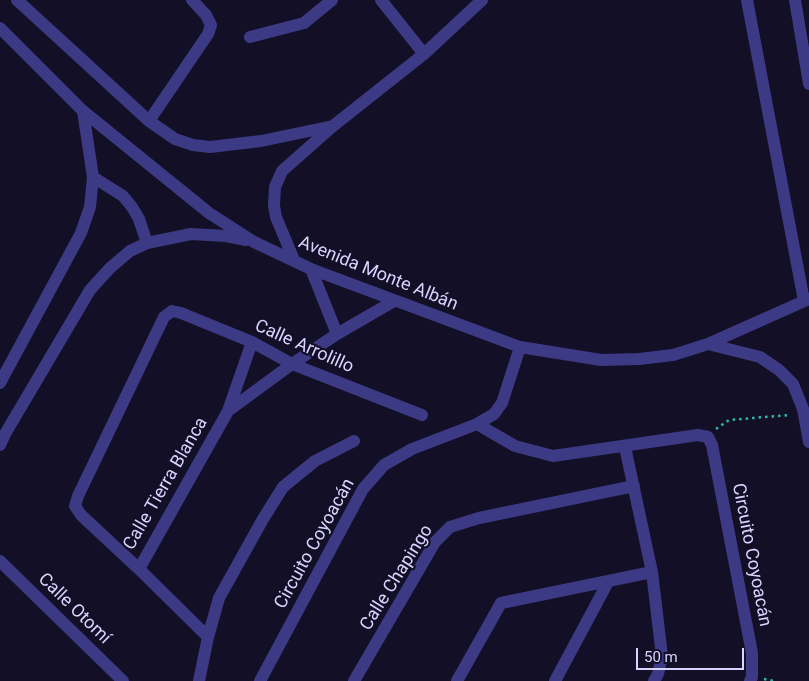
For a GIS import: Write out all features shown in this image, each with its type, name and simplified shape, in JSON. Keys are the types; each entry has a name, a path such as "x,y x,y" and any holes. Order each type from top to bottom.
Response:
{"street":[{"path":"17,0 149,122 175,139 193,145 210,147 262,141 333,126"},
{"path":"149,122 208,34 211,25 206,15 192,0"},
{"path":"250,37 304,23 332,0"},
{"path":"381,0 424,54"},
{"path":"294,260 276,217 274,206 275,187 282,171 333,126 424,54 482,0"},
{"path":"747,0 806,300"},
{"path":"795,0 809,84"},
{"name":"Avenida Monte Albán","path":"0,28 84,111 209,212 254,242 311,269 520,347 601,360 639,359 673,355 708,344 806,300"},
{"path":"0,383 81,233 90,207 93,177 84,111"},
{"path":"93,177 123,196 139,219 147,243"},
{"path":"0,445 90,290 110,268 130,251 147,243 190,234 226,236 254,242"},
{"path":"311,269 337,334"},
{"name":"Calle Tierra Blanca","path":"228,411 337,334 394,301"},
{"name":"Calle Arrolillo","path":"139,568 81,515 76,506 78,496 164,317 172,311 252,342 292,364 422,415"},
{"name":"Calle Tierra Blanca","path":"208,637 139,568 228,411 252,342"},
{"path":"708,344 760,357 793,384 804,411 809,442"},
{"name":"Circuito Coyoacán","path":"260,681 363,489 384,465 412,449 477,424 494,414 502,403 520,347"},
{"path":"804,411 809,396"},
{"path":"477,424 515,446 553,456 698,435 708,437"},
{"name":"Circuito Coyoacán","path":"708,437 712,444 752,653 752,678 750,681"},
{"path":"199,681 208,637 219,598 262,519 283,487 316,461 354,441"},
{"path":"625,447 652,572 662,656 658,674 654,681"},
{"name":"Calle Chapingo","path":"354,681 435,542 450,527 479,518 634,486"},
{"name":"Calle Otomí","path":"0,561 123,681"},
{"path":"457,681 500,603 652,572"},
{"path":"555,681 608,582"}],"path":[{"path":"708,437 716,428 729,420 804,411"}]}
